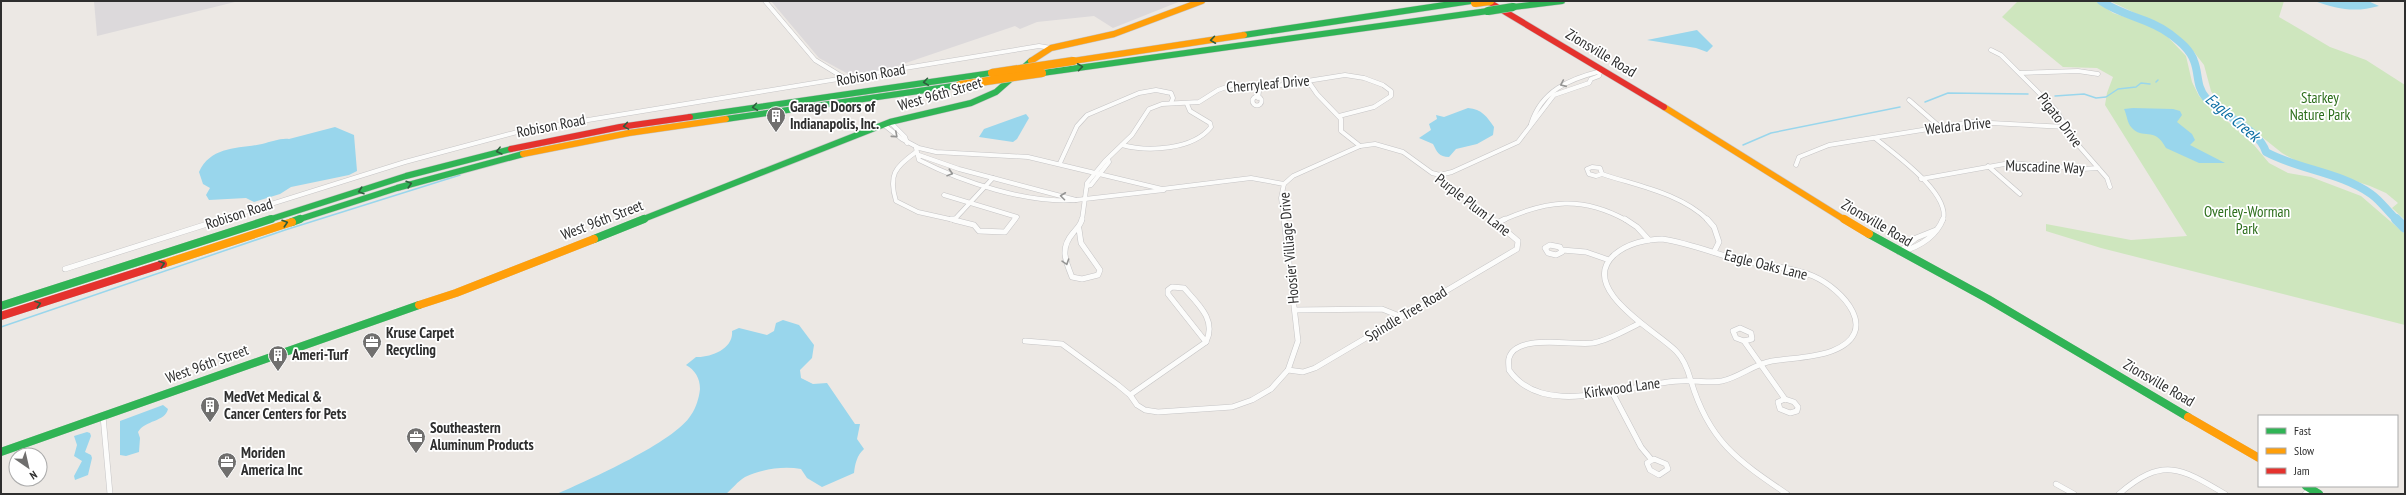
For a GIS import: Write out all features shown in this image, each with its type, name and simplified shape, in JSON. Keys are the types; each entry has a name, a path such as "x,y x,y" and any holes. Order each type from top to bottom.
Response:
{"main road":[{"name":"West 96th Street","path":"1,452 376,318 450,295 887,124 922,113 957,107 986,97 1005,85 1035,57 1051,48 1114,34 1202,1"},
{"path":"1509,6 1523,1"},
{"path":"1,306 406,176 510,148 637,124 1355,19 1482,4 1509,6 1562,1"},
{"path":"1,316 397,188 516,155 622,135 1341,29 1482,4"},
{"name":"Zionsville Road","path":"1482,4 1601,71 1768,170 1814,202 1899,252 1988,299 2258,457"},
{"path":"2307,490 2319,494"}],"street":[{"path":"765,1 815,60 846,78"},
{"name":"Robison Road","path":"65,269 367,173 507,134 560,123 1039,46 1051,48"},
{"name":"Pigato Drive","path":"1990,50 2001,55 2056,110 2079,146 2107,178 2110,187"},
{"path":"1531,124 1532,119 1548,92 1592,72 1601,71"},
{"path":"1440,175 1452,172 1518,142 1554,95 1589,83 1592,79 1599,76 1601,71"},
{"path":"2020,73 2078,71 2098,74"},
{"name":"Cherryleaf Drive","path":"1079,229 1081,243 1100,270 1098,275 1087,279 1072,277 1064,255 1066,240 1079,229 1082,222 1087,186 1098,172 1109,162 1108,159 1134,133 1147,111 1158,105 1199,102 1228,86 1276,86 1345,75 1359,76 1383,85 1391,91 1389,98 1382,102 1357,113 1339,116"},
{"path":"1284,184 1293,176 1360,146 1341,131 1341,119 1317,94 1308,81"},
{"path":"1258,98 1260,85"},
{"path":"1060,164 1079,122 1093,112 1148,91 1171,93 1173,98 1171,103"},
{"path":"1908,100 1940,127"},
{"path":"1122,145 1142,150 1167,148 1206,132 1211,127 1210,122 1190,111 1187,104"},
{"name":"Weldra Drive","path":"1796,165 1799,157 1816,149 1940,127 1983,121 2067,127"},
{"name":"Hoosier Villiage Drive","path":"887,124 899,139 907,143 917,152 1014,156 1098,172 1169,189 1251,178 1284,184 1281,198 1298,341 1288,370 1276,385 1266,393 1246,403 1232,407 1152,412 1140,408 1130,395 1062,344 1025,341"},
{"name":"Hoosier Villiage Drive","path":"887,124 905,137 907,143"},
{"path":"1875,138 1921,179 1938,197 1943,207 1943,221 1934,235 1909,250 1899,252"},
{"name":"Purple Plum Lane","path":"1360,146 1375,144 1399,150 1427,170 1440,175 1441,180 1514,236 1519,243"},
{"path":"917,152 938,163 1076,200"},
{"path":"917,152 919,160 934,168 1045,199 1070,202 1076,200 1169,189"},
{"path":"917,152 896,168 892,178 896,201 918,212 974,225 979,231 1004,232 1017,217 944,196"},
{"name":"Muscadine Way","path":"1921,179 1988,166 2023,163 2083,169 2098,168"},
{"path":"1988,166 2020,194"},
{"path":"1602,174 1685,203 1701,213 1714,226 1719,242 1714,252"},
{"path":"954,220 993,178"},
{"path":"1497,223 1534,207 1559,202 1572,202 1593,206 1622,218 1634,224 1649,240"},
{"name":"Eagle Oaks Lane","path":"1609,260 1620,250 1649,240 1672,240 1696,245 1738,260 1798,270 1822,280 1843,296 1856,315 1856,326 1852,334 1832,351 1821,356 1760,363 1722,381 1692,380"},
{"name":"Spindle Tree Road","path":"1288,370 1311,370 1514,251 1519,243"},
{"path":"1562,250 1586,252 1609,260 1606,267 1606,282 1618,304 1638,324 1677,353 1692,380 1699,407 1719,441 1751,469 1787,494"},
{"path":"1130,395 1206,342 1212,330 1210,322 1184,288 1172,287 1168,290 1168,294 1206,342"},
{"path":"1295,310 1382,309 1402,317"},
{"name":"Kirkwood Lane","path":"1638,324 1594,343 1571,344 1532,342 1514,351 1508,365 1514,378 1531,392 1551,397 1612,392 1660,382 1692,380"},
{"path":"1744,341 1784,399"},
{"path":"1612,392 1641,446 1651,459"},
{"path":"103,416 110,494"},
{"path":"2119,494 2141,478 2158,469 2165,468 2186,472 2224,494"},
{"path":"2056,484 2074,494"}],"shaded area":[{"path":"94,1 239,1 97,36"},
{"path":"771,1 1181,1 1113,28 1094,16 1037,22 1020,29 1015,26 891,68 850,75 819,58"}],"green space":[{"name":"Overley-Worman Park","path":"2018,1 2096,1 2113,13 2155,27 2165,34 2186,56 2192,82 2199,96 2254,145 2269,163 2288,173 2311,177 2361,196 2405,234 2405,325 2101,248 2046,231 2046,224 2131,240 2187,236 2105,105 2107,93 2113,77 2097,68 2063,67 2002,17"},
{"name":"Starkey Nature Park","path":"2110,1 2284,1 2279,17 2330,47 2366,60 2405,85 2405,220 2392,208 2398,203 2386,193 2370,186 2298,162 2282,153 2217,101 2211,91 2204,65 2194,52 2172,31"}],"water":[{"path":"2314,1 2368,1 2379,6 2354,10"},
{"path":"1697,30 1713,46 1707,52 1696,48 1647,40"},
{"path":"1468,108 1481,112 1486,117 1494,127 1493,135 1477,144 1456,149 1449,157 1441,155 1437,152 1433,144 1419,138 1431,130 1429,124 1437,119 1436,115 1444,117"},
{"path":"2124,109 2173,109 2180,111 2182,115 2177,122 2192,134 2195,140 2190,145 2225,163 2199,163 2166,148 2162,141 2153,135 2135,131 2130,125"},
{"path":"1026,114 1029,118 1017,139 1013,142 979,137 984,129"},
{"path":"335,127 354,135 357,171 349,175 291,187 280,194 254,202 246,198 209,200 206,195 210,188 203,184 199,172 211,157 218,153 235,148 289,139"},
{"path":"783,320 799,325 814,345 812,358 800,370 801,378 813,384 827,383 855,424 860,424 857,439 864,449 857,460 854,473 822,487 807,478 801,469 773,469 758,472 745,477 726,494 557,494 589,480 630,459 668,437 682,426 693,412 699,396 700,385 698,378 692,369 686,365 696,357 708,356 720,351 729,343 732,337 732,331 739,328 767,335 774,331 776,323"},
{"path":"163,405 168,409 166,413 159,419 145,425 138,432 140,438 139,452 126,456 120,455 120,421"},
{"path":"87,432 90,433 91,436 85,452 91,455 92,458 88,475 75,480 74,476 82,461 74,456 77,445 74,436"}],"waterway":[{"name":"Eagle Creek","path":"2101,1 2118,10 2153,24 2180,42 2192,57 2196,66 2199,85 2206,98 2213,105 2256,136 2266,152 2359,187 2375,197 2397,220"},
{"path":"2055,96 2084,94 2096,98 2106,97 2118,89 2136,87 2141,83 2150,84"},
{"path":"1925,102 1948,93 2028,94"},
{"path":"1743,145 1771,133 1900,107"},
{"path":"1,327 285,230 460,175"},
{"name":"Eagle Creek","path":"2397,220 2405,228"}],"traffic: fast":[{"path":"1244,35 1471,1"},
{"path":"1513,7 1562,1"},
{"path":"1488,11 1513,7"},
{"path":"1042,73 1488,11"},
{"path":"594,239 890,122 971,103 996,92 1031,61"},
{"path":"690,117 992,73"},
{"path":"726,119 960,85"},
{"path":"1,306 406,176 511,149"},
{"path":"292,222 397,188 523,154"},
{"path":"1869,234 1988,299 2188,417"},
{"path":"1,452 419,305"},
{"path":"2308,487 2319,494"}],"traffic: slow":[{"path":"1031,61 1051,48 1114,34 1202,1"},
{"path":"1475,3 1490,1"},
{"path":"1073,61 1244,35"},
{"path":"992,73 1073,61"},
{"path":"960,85 1042,73"},
{"path":"1664,107 1768,170 1814,202 1869,234"},
{"path":"523,154 629,133 726,119"},
{"path":"163,264 292,222"},
{"path":"419,305 456,293 594,239"},
{"path":"2188,417 2258,457"}],"traffic: jam":[{"path":"1487,1 1664,107"},
{"path":"511,149 620,127 690,117"},
{"path":"1,316 163,264"}],"place":[{"name":"Garage Doors of Indianapolis, Inc.","path":"776,133"},
{"name":"Kruse Carpet Recycling","path":"372,359"},
{"name":"Ameri-Turf","path":"278,372"},
{"name":"MedVet Medical & Cancer Centers for Pets","path":"210,423"},
{"name":"Southeastern Aluminum Products","path":"416,454"},
{"name":"Moriden America Inc","path":"227,479"}]}
